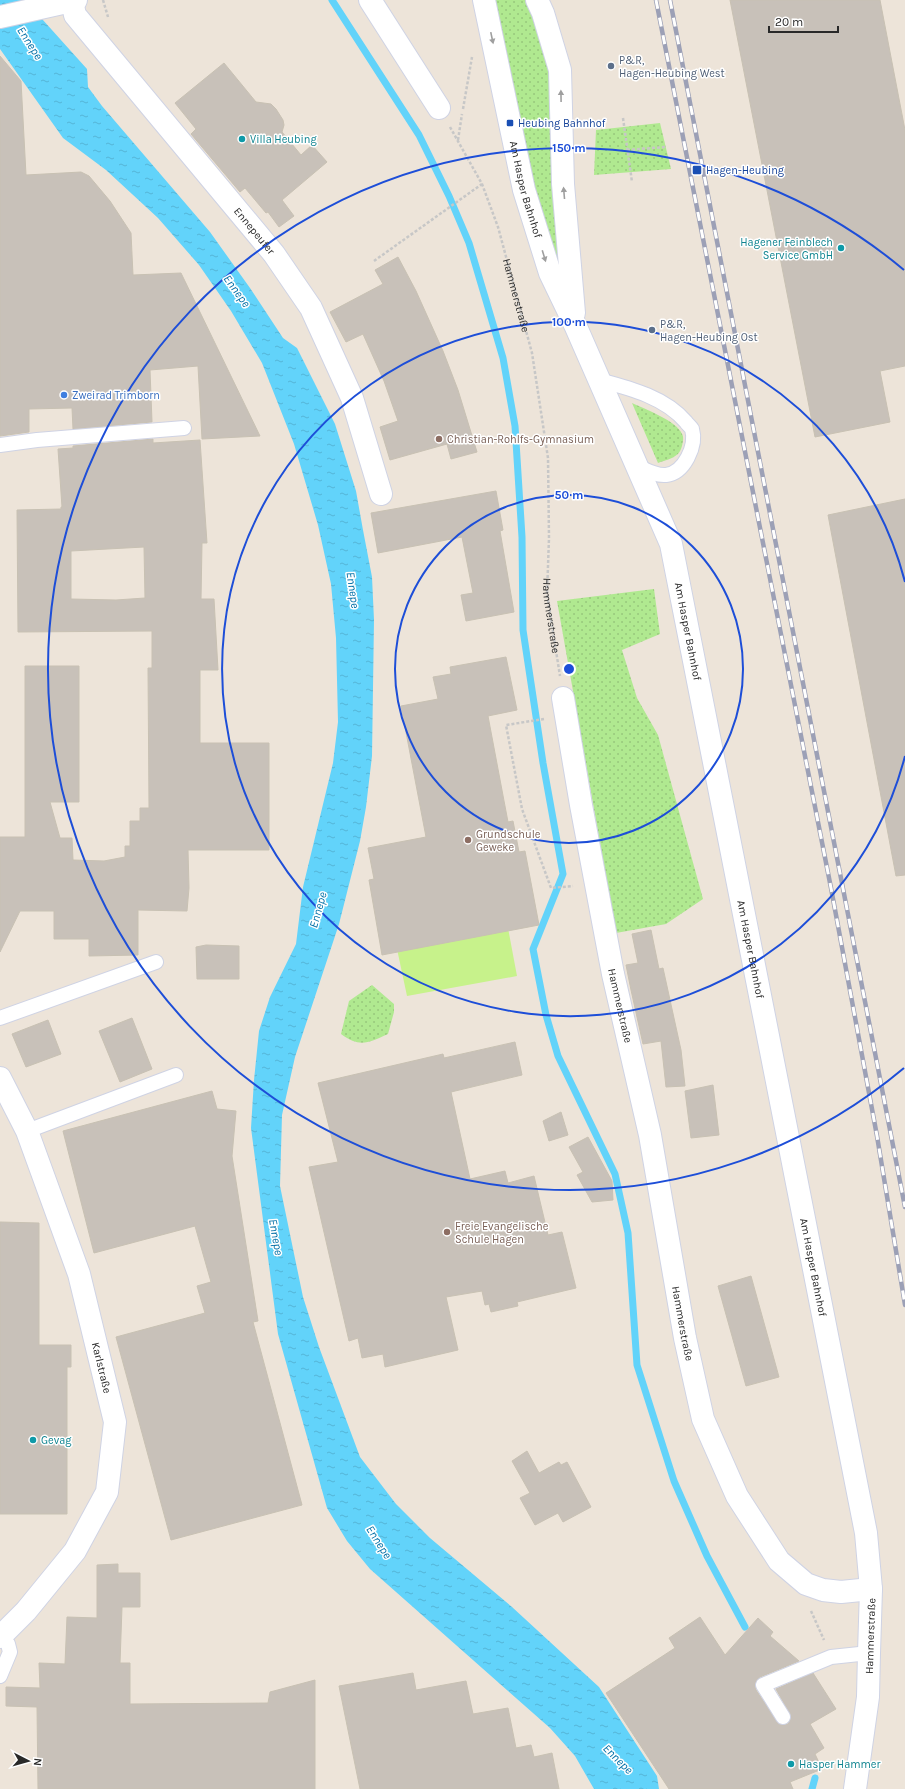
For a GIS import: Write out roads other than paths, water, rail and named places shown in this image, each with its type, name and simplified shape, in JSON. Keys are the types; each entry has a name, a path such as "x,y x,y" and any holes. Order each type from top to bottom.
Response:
{"street":[{"path":"0,17 74,0"},
{"name":"Ennepeufer","path":"74,0 75,15 274,254 311,308 352,398 381,494"},
{"path":"370,0 439,108"},
{"name":"Am Hasper Bahnhof","path":"484,0 524,190 550,274 576,327 671,544 866,1533 871,1589"},
{"name":"Am Hasper Bahnhof","path":"537,0 543,13 560,70 563,184 576,327"},
{"name":"Hammerstraße","path":"563,698 612,966 650,1135 685,1338 703,1419 737,1496 779,1561 806,1584 823,1590 841,1592 871,1589 868,1696 855,1789"},
{"name":"Karlstraße","path":"0,1078 27,1132 79,1274 115,1422 107,1492 74,1551 26,1611 1,1637"}],"lane":[{"path":"599,380 631,389 658,400 680,415 692,428 692,445 686,461 677,471 666,475 654,474 637,466"},
{"path":"0,445 37,440 184,428"},
{"path":"0,1018 156,962"},
{"path":"27,1132 176,1075"},
{"path":"0,1676 10,1652 8,1644 1,1637"},
{"path":"783,1717 763,1685 831,1657 869,1653"}],"water":[{"name":"Ennepe","path":"0,0 25,0 87,69 88,87 102,106 210,232 283,338 297,348 335,424 356,491 372,577 374,620 372,756 360,841 339,924 295,1057 282,1115 280,1186 303,1297 319,1347 360,1457 396,1504 430,1538 512,1607 599,1687 657,1776 659,1789 594,1789 575,1756 550,1728 370,1569 347,1541 327,1508 278,1334 251,1128 259,1031 270,997 296,944 303,887 333,763 338,722 336,638 331,584 318,525 294,444 262,363 231,311 199,265 158,218 106,170 63,138 0,49"}],"waterway":[{"path":"332,0 419,135 449,196 469,243 503,358 515,426 522,537 523,630 543,763 563,874 533,949 546,1015 558,1056 615,1174 628,1233 637,1365 674,1481 707,1556 745,1627"},
{"path":"812,1789 815,1778"}],"railway":[{"path":"656,0 831,888 877,1136 905,1305"},
{"path":"670,0 905,1207"}],"place":[{"name":"P&R, Hagen-Heubing West","path":"611,66"},
{"name":"Heubing Bahnhof","path":"510,123"},
{"name":"Villa Heubing","path":"242,139"},
{"name":"Hagen-Heubing","path":"697,170"},
{"name":"Hagener Feinblech Service GmbH","path":"841,248"},
{"name":"P&R, Hagen-Heubing Ost","path":"652,330"},
{"name":"Zweirad Trimborn","path":"64,395"},
{"name":"Christian-Rohlfs-Gymnasium","path":"439,439"},
{"name":"Grundschule Geweke","path":"468,840"},
{"name":"Freie Evangelische Schule Hagen","path":"447,1232"},
{"name":"Gevag","path":"33,1440"},
{"name":"Hasper Hammer","path":"791,1764"}]}
